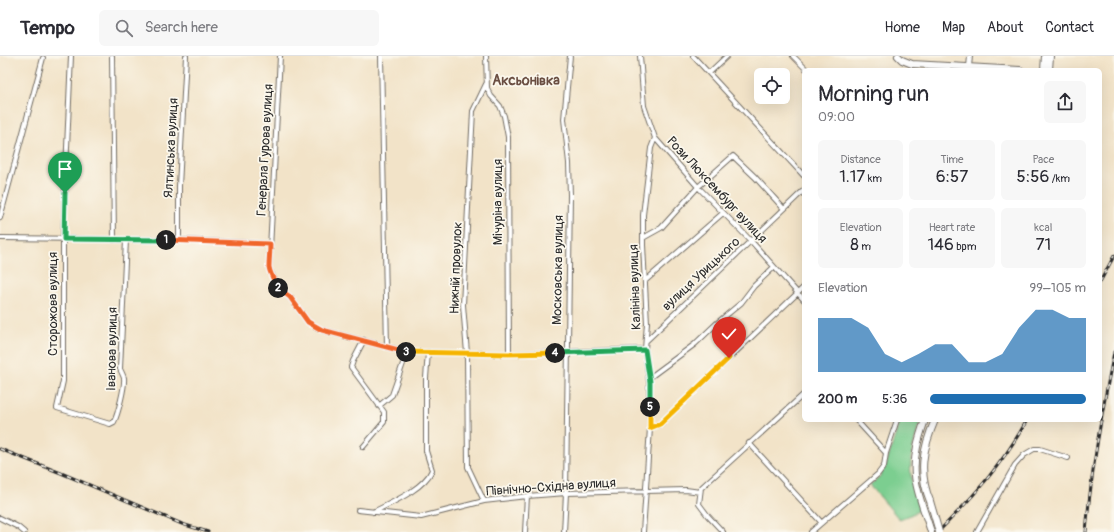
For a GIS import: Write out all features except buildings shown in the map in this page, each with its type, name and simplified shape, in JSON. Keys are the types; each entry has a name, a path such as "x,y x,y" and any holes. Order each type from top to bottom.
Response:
{"main road":[{"path":"898,56 902,60 912,64 986,68"},
{"path":"1044,68 1045,56"},
{"path":"1049,68 1050,56"},
{"path":"924,422 916,450 914,469 916,485 931,532"},
{"path":"933,422 926,446 922,468 926,490 939,532"}],"street":[{"name":"Сторожова вулиця","path":"57,408 63,381 64,239 71,56"},
{"path":"112,56 114,240"},
{"name":"Ялтинська вулиця","path":"179,240 179,186 186,56"},
{"name":"Генерала Гурова вулиця","path":"280,56 269,268 278,288 290,297 308,322 322,330 407,352 509,354 645,350"},
{"path":"381,56 387,347"},
{"name":"Мічуріна вулиця","path":"486,56 486,84 491,96 500,106 504,116 508,137 509,354"},
{"name":"Московська вулиця","path":"564,532 566,493 570,195 569,163 564,119 570,56"},
{"name":"Рози Люксембург вулиця","path":"640,56 644,106 655,138 698,187 751,241 802,298"},
{"path":"693,56 802,174"},
{"path":"709,73 727,56"},
{"path":"793,56 805,68"},
{"path":"969,67 970,56"},
{"path":"0,218 43,58"},
{"path":"943,68 948,66"},
{"name":"Нижній провулок","path":"484,501 468,467 467,353 463,305 473,111 486,84"},
{"name":"Калініна вулиця","path":"643,532 650,428 649,378 645,350 647,340 643,215 651,148 655,138"},
{"path":"643,238 661,228 698,187 733,156 755,177 784,209"},
{"name":"вулиця Урицького","path":"647,340 802,192"},
{"path":"645,281 723,213"},
{"path":"0,238 179,240 270,244"},
{"name":"Іванова вулиця","path":"57,408 110,424 114,422 117,415 124,378 120,369 126,240"},
{"path":"649,378 695,344 741,303 754,286 774,267"},
{"path":"650,428 660,424 802,289"},
{"path":"363,447 384,422 384,412 351,367 364,340"},
{"path":"379,406 392,394 407,352"},
{"path":"373,512 395,502 411,491 429,477 432,470 426,451 426,378 428,352"},
{"path":"723,532 699,504 700,490 749,443 802,396"},
{"path":"858,422 886,453"},
{"path":"811,532 881,470 884,466 886,453 896,422"},
{"path":"749,443 821,522"},
{"path":"977,532 1015,465 1024,455 1034,449 1040,449 1068,458"},
{"name":"Північно-Східна вулиця","path":"358,510 421,517 484,501 527,496 566,493 700,490"},
{"path":"525,532 527,496"},
{"path":"0,518 18,527 24,532"}],"green space":[{"path":"899,422 920,422 913,448 911,462 912,484 920,510 900,520 870,485 880,476 886,465"}],"railway":[{"path":"1102,278 1114,256"},
{"path":"1102,414 1114,352"},
{"path":"938,532 998,466 1026,422"},
{"path":"1086,532 1101,422"},
{"path":"0,449 182,524 208,532"}],"district":[{"name":"Аксьонівка","path":"526,80"}],"route":[{"path":"65,193 64,239 179,240 270,244 269,268 278,288 290,297 308,322 322,330 407,352 509,354 645,350 650,382 650,428 660,424 729,358"}]}
